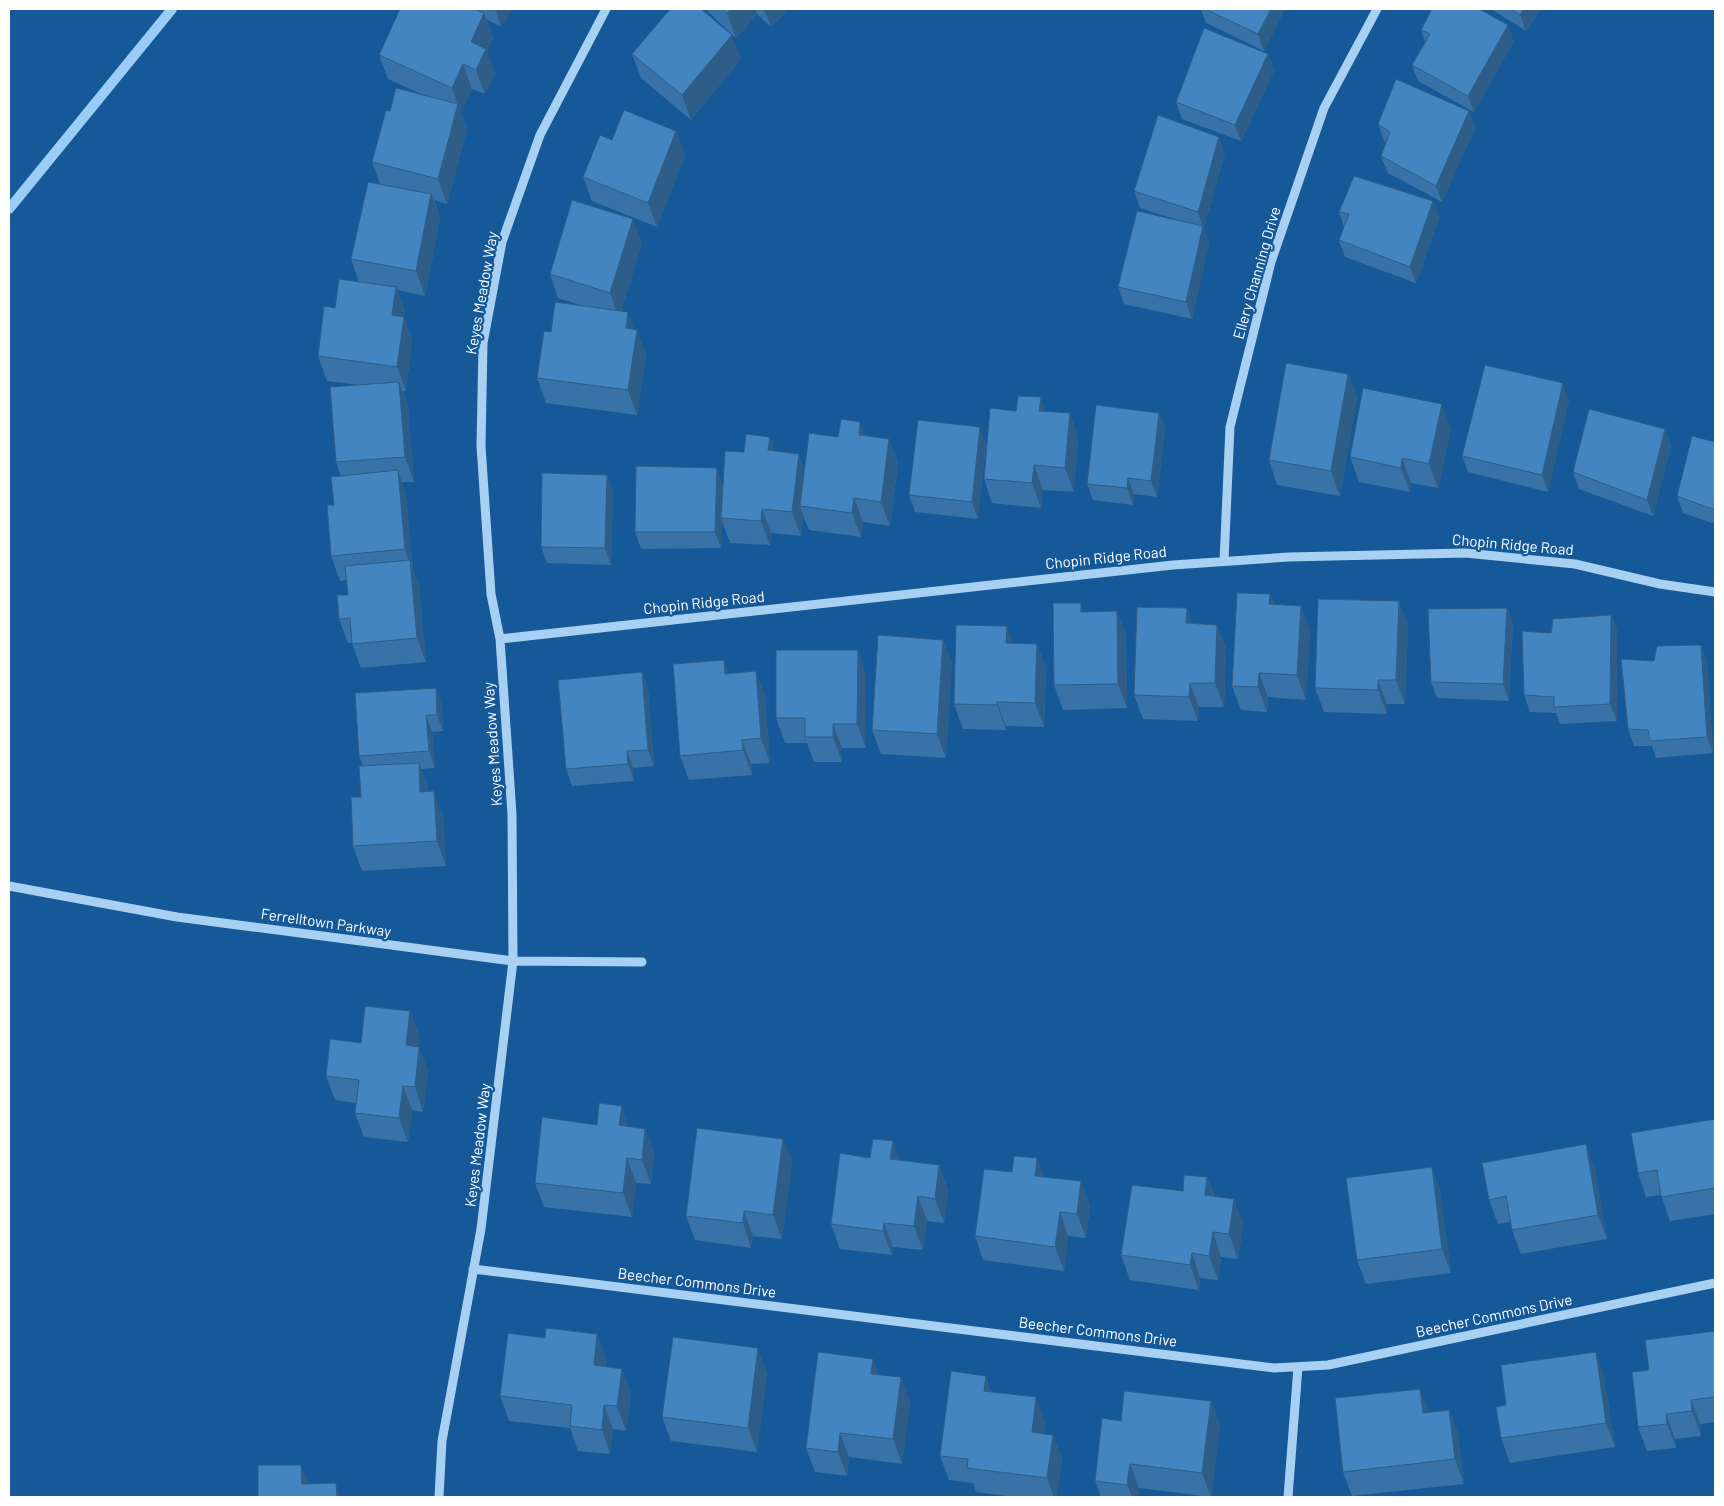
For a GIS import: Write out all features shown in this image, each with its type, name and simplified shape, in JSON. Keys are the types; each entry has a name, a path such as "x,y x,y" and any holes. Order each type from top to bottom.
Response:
{"street":[{"name":"Keyes Meadow Way","path":"439,1497 442,1441 473,1269 501,1070 513,961 512,814 500,639 491,594 481,446 484,342 502,242 540,135 606,9"},
{"name":"Ellery Channing Drive","path":"1224,561 1230,427 1271,262 1324,108 1377,9"},
{"name":"Chopin Ridge Road","path":"500,639 1173,565 1289,557 1465,553 1575,564 1660,584 1715,592"},
{"name":"Ferrelltown Parkway","path":"9,886 177,917 513,961 642,962"},
{"name":"Beecher Commons Drive","path":"473,1269 1274,1368 1328,1365 1715,1283"},
{"path":"1288,1497 1298,1367"}],"building":[{"path":"400,9 474,9 484,13 471,42 486,49 476,70 463,64 452,88 379,55"},
{"path":"670,9 701,9 732,35 682,95 632,54"},
{"path":"722,9 731,9 727,13"},
{"path":"1205,9 1271,9 1258,34"},
{"path":"1432,9 1479,9 1508,25 1468,96 1412,65 1430,34 1421,30"},
{"path":"1511,9 1524,9 1520,15"},
{"path":"1204,28 1268,54 1235,125 1176,102"},
{"path":"1396,79 1469,111 1436,186 1381,156 1390,132 1378,124"},
{"path":"396,88 458,104 438,179 372,162 386,110 390,111"},
{"path":"624,110 676,131 648,203 583,177 600,135 612,140"},
{"path":"1158,115 1219,137 1198,212 1134,191"},
{"path":"1354,176 1433,201 1410,267 1339,240 1349,214 1339,212"},
{"path":"368,182 431,194 416,271 351,259"},
{"path":"572,200 633,219 610,293 550,274"},
{"path":"1137,211 1203,226 1186,302 1118,287"},
{"path":"339,279 396,287 392,315 404,317 397,367 318,356 324,306 335,308"},
{"path":"555,302 628,312 626,328 637,330 628,390 537,378 544,331 551,332"},
{"path":"1286,363 1348,374 1331,471 1269,460"},
{"path":"1485,365 1563,383 1542,475 1462,456"},
{"path":"399,382 405,457 336,462 330,387"},
{"path":"1363,388 1442,404 1429,464 1402,458 1401,468 1350,457"},
{"path":"1018,396 1041,397 1039,411 1070,413 1065,468 1034,465 1032,483 984,479 990,408 1016,411"},
{"path":"1096,405 1159,413 1151,481 1128,478 1127,488 1087,484"},
{"path":"1589,409 1665,429 1647,500 1573,472"},
{"path":"841,419 860,422 859,435 889,439 881,502 854,498 852,513 800,506 809,433 838,437"},
{"path":"918,420 980,427 972,502 909,495"},
{"path":"746,434 770,437 768,450 799,454 792,512 762,509 761,521 721,518 725,451 744,452"},
{"path":"1692,436 1715,442 1715,510 1677,496"},
{"path":"636,466 717,468 715,532 635,532"},
{"path":"398,470 405,549 331,556 327,505 334,505 331,477"},
{"path":"542,473 607,475 605,548 541,547"},
{"path":"410,560 417,638 352,644 350,618 339,619 337,595 348,595 345,566"},
{"path":"1237,593 1270,594 1269,604 1301,606 1297,675 1259,673 1258,687 1232,686"},
{"path":"1318,599 1399,601 1396,680 1378,680 1378,690 1315,688"},
{"path":"1053,603 1081,603 1081,612 1117,611 1118,684 1054,685"},
{"path":"1137,607 1187,608 1186,623 1217,625 1215,683 1190,683 1189,697 1134,695"},
{"path":"1507,608 1503,684 1431,682 1428,609"},
{"path":"1611,615 1610,704 1554,707 1554,697 1524,695 1522,631 1551,633 1553,619"},
{"path":"956,625 1007,626 1006,643 1037,644 1035,703 997,702 997,705 954,704"},
{"path":"878,635 943,640 937,734 872,730"},
{"path":"1701,645 1707,737 1650,741 1648,730 1628,729 1621,659 1654,661 1657,646"},
{"path":"776,650 858,650 857,724 833,724 833,737 805,737 805,718 776,718"},
{"path":"724,660 725,674 756,671 761,738 742,740 743,750 680,756 673,664"},
{"path":"642,672 648,750 627,751 628,764 566,769 558,680"},
{"path":"436,688 437,715 426,715 429,751 359,756 355,693"},
{"path":"419,763 420,792 434,791 437,841 353,846 351,797 361,797 359,766"},
{"path":"365,1006 410,1011 406,1045 419,1047 415,1087 403,1086 399,1118 355,1113 359,1080 326,1076 330,1039 361,1043"},
{"path":"599,1103 622,1106 619,1125 645,1129 642,1160 627,1158 623,1193 535,1183 542,1117 597,1125"},
{"path":"1715,1119 1715,1188 1661,1197 1657,1170 1638,1173 1631,1133"},
{"path":"697,1128 783,1139 773,1215 744,1211 743,1223 686,1216"},
{"path":"873,1139 893,1141 890,1159 939,1165 935,1199 918,1196 914,1226 884,1223 883,1231 831,1224 840,1153 870,1158"},
{"path":"1586,1144 1598,1215 1512,1230 1506,1196 1489,1200 1482,1163"},
{"path":"1014,1156 1037,1158 1035,1176 1081,1181 1077,1214 1060,1212 1055,1247 975,1236 984,1169 1012,1172"},
{"path":"1432,1167 1442,1249 1357,1260 1346,1178"},
{"path":"1184,1175 1207,1177 1205,1195 1234,1199 1229,1234 1213,1232 1209,1256 1192,1253 1190,1265 1121,1255 1132,1185 1183,1191"},
{"path":"546,1328 597,1334 594,1365 622,1369 617,1406 604,1405 602,1430 570,1426 572,1405 500,1396 508,1333 545,1338"},
{"path":"1715,1331 1715,1397 1691,1400 1692,1411 1666,1414 1667,1424 1638,1427 1632,1372 1649,1370 1645,1340"},
{"path":"673,1337 758,1348 748,1428 662,1417"},
{"path":"818,1352 873,1359 871,1374 901,1377 893,1439 840,1433 838,1452 806,1448"},
{"path":"1596,1352 1606,1423 1501,1438 1496,1407 1506,1405 1501,1365"},
{"path":"951,1371 986,1376 984,1391 1036,1397 1032,1432 1053,1435 1047,1478 967,1468 968,1459 940,1456"},
{"path":"1420,1389 1423,1413 1449,1410 1455,1459 1343,1472 1335,1398"},
{"path":"1124,1391 1211,1401 1202,1473 1130,1464 1127,1485 1095,1481 1102,1418 1121,1421"},
{"path":"258,1465 301,1465 302,1484 336,1483 337,1497 258,1497"}],"waterway":[{"path":"9,209 172,9"}]}
